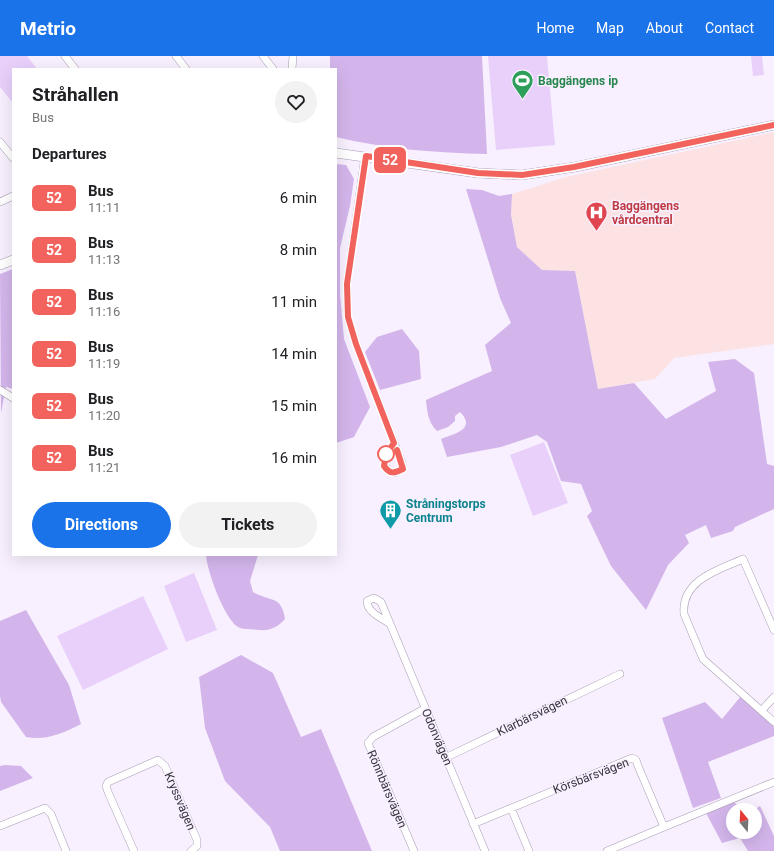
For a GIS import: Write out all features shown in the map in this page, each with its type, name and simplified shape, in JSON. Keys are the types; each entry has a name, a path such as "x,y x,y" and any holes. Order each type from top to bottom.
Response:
{"street":[{"path":"65,56 74,68"},
{"path":"176,56 185,68"},
{"path":"263,56 272,68"},
{"path":"292,68 293,56"},
{"path":"337,153 478,173 522,175 574,167 774,125"},
{"path":"0,142 12,157"},
{"path":"366,156 347,284 348,317 356,344 394,443"},
{"path":"0,202 12,196"},
{"path":"0,265 12,260"},
{"path":"0,390 12,397"},
{"path":"774,630 743,559 700,579 686,601 684,614 703,659 774,722"},
{"name":"Odonvägen","path":"389,623 485,851"},
{"name":"Klarbärsvägen","path":"445,758 620,674"},
{"path":"762,710 774,696"},
{"name":"Rönnbärsvägen","path":"414,851 369,749 368,743 373,737 424,709"},
{"name":"Körsbärsvägen","path":"473,824 632,758 636,760 664,827"},
{"name":"Kryssvägen","path":"134,851 106,786 108,782 158,760 165,766 197,840 197,846 191,851"},
{"path":"607,851 774,782"},
{"path":"0,826 45,808 51,814 66,851"},
{"path":"511,808 529,851"}],"shaded area":[{"path":"0,56 27,56 36,68 12,68 12,102 0,87"},
{"path":"330,56 482,56 487,154 411,150 374,145 337,137 337,68 330,68"},
{"name":"Baggängens ip","path":"488,56 547,56 555,145 496,150"},
{"path":"751,56 762,56 764,75 753,76"},
{"path":"774,132 774,344 674,358 655,379 598,389 575,271 542,270 517,247 511,215 512,194 566,177"},
{"path":"337,164 346,165 354,179 350,206 340,248 340,294 344,339 370,407 354,437 337,443"},
{"path":"466,189 482,190 499,196 512,194 511,215 517,247 542,270 575,271 598,389 634,383 666,419 716,391 708,362 735,359 754,373 767,464 774,466 774,509 735,527 733,531 711,538 706,525 685,535 689,543 668,565 646,610 611,566 587,516 592,511 581,484 561,481 547,442 537,435 501,447 447,457 441,439 462,430 466,423 465,418 460,412 455,416 455,421 448,427 437,431 430,421 426,400 492,371 485,345 511,323 500,298"},
{"path":"12,269 12,389 6,387 1,413 0,274"},
{"path":"402,329 419,351 421,379 380,390 365,352 377,337"},
{"path":"544,442 568,503 533,516 510,455"},
{"path":"206,556 258,556 250,581 253,592 278,603 281,606 285,619 277,626 267,630 245,629 238,627 227,614 217,594"},
{"path":"194,573 217,630 186,642 164,586"},
{"path":"143,596 168,649 83,690 57,636"},
{"path":"26,610 69,685 81,724 61,733 40,738 26,737 1,702 0,696 0,621"},
{"path":"241,655 273,673 301,737 321,729 372,851 280,851 270,827 225,781 205,728 199,677"},
{"path":"741,696 774,727 774,736 708,762 721,798 693,808 662,718 705,702 722,719"},
{"path":"0,766 21,766 33,778 0,791"},
{"path":"726,805 726,839 736,839 722,843 706,813"},
{"path":"762,810 774,836 774,851 748,851 741,839 762,839"}],"bus line":[{"name":"52","path":"397,450 403,469 395,473 391,473 384,466 384,459 388,450 394,443 356,344 348,317 347,284 366,156 478,173 522,175 561,170 774,125"}],"place":[{"name":"Baggängens ip","path":"522,100"},
{"name":"Baggängens vårdcentral","path":"597,232"},
{"name":"Stråningstorps Centrum","path":"391,530"}]}
